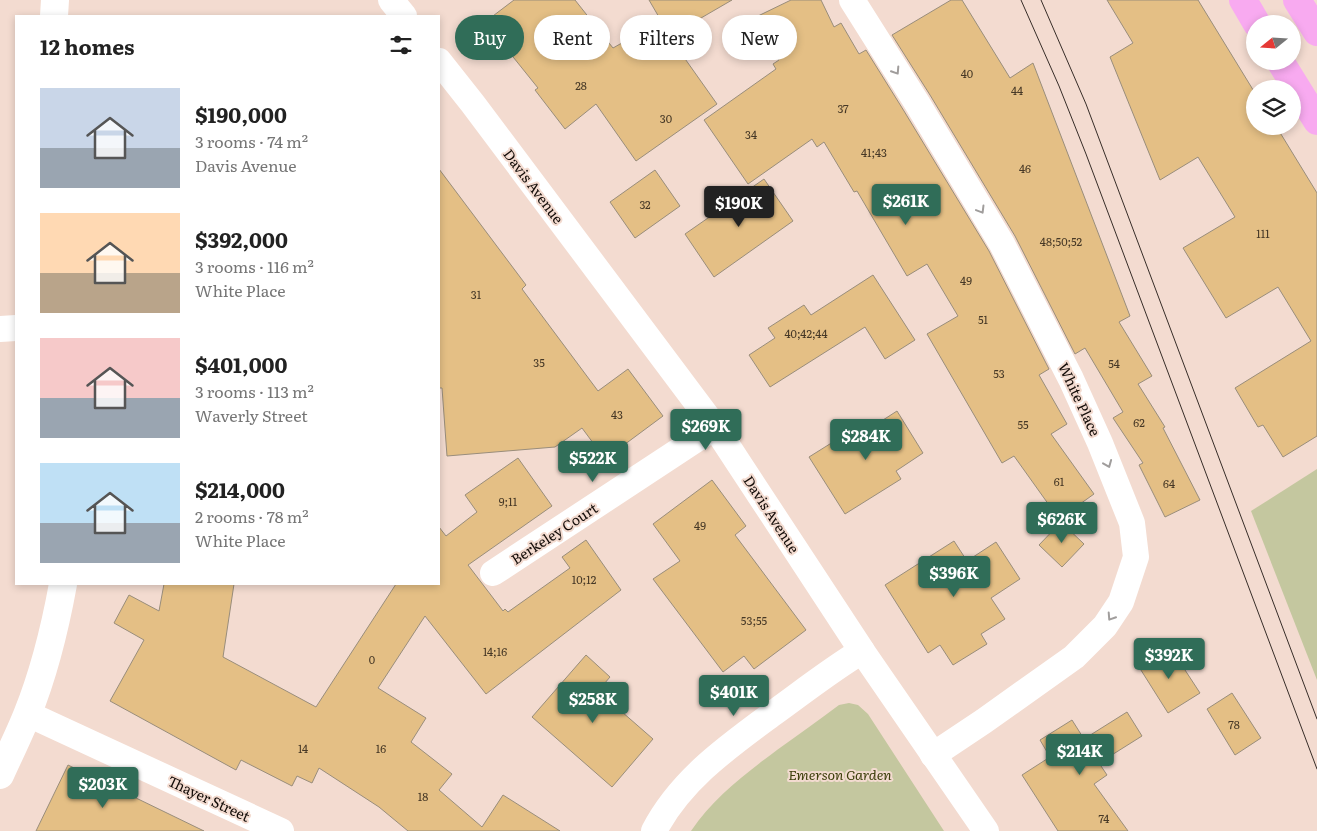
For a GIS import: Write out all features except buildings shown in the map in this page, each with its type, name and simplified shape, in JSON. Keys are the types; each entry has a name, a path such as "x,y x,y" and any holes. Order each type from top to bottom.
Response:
{"highway":[{"path":"1243,0 1252,15"},
{"path":"1297,0 1317,32"},
{"path":"1286,70 1317,121"}],"main road":[{"path":"54,15 55,0"},
{"path":"0,775 28,714 54,630 63,585"}],"street":[{"path":"390,0 403,15"},
{"name":"White Place","path":"852,0 1002,244 1071,379 1100,443 1132,523 1136,557 1121,602 1105,626 1074,657 933,754"},
{"name":"Davis Avenue","path":"440,62 715,427 862,651 986,831"},
{"path":"0,329 15,328"},
{"name":"Berkeley Court","path":"493,573 715,427"},
{"path":"654,831 666,809 677,795 689,781 718,755 838,665 862,651"},
{"name":"Thayer Street","path":"28,714 281,831"}],"green space":[{"path":"1317,469 1317,680 1251,511"},
{"name":"Emerson Garden","path":"849,703 858,705 868,714 944,831 691,831 719,797 742,777 839,705"}],"tram line":[{"path":"1021,0 1059,86 1086,154 1317,769"},
{"path":"1041,0 1086,104 1317,719"}]}
